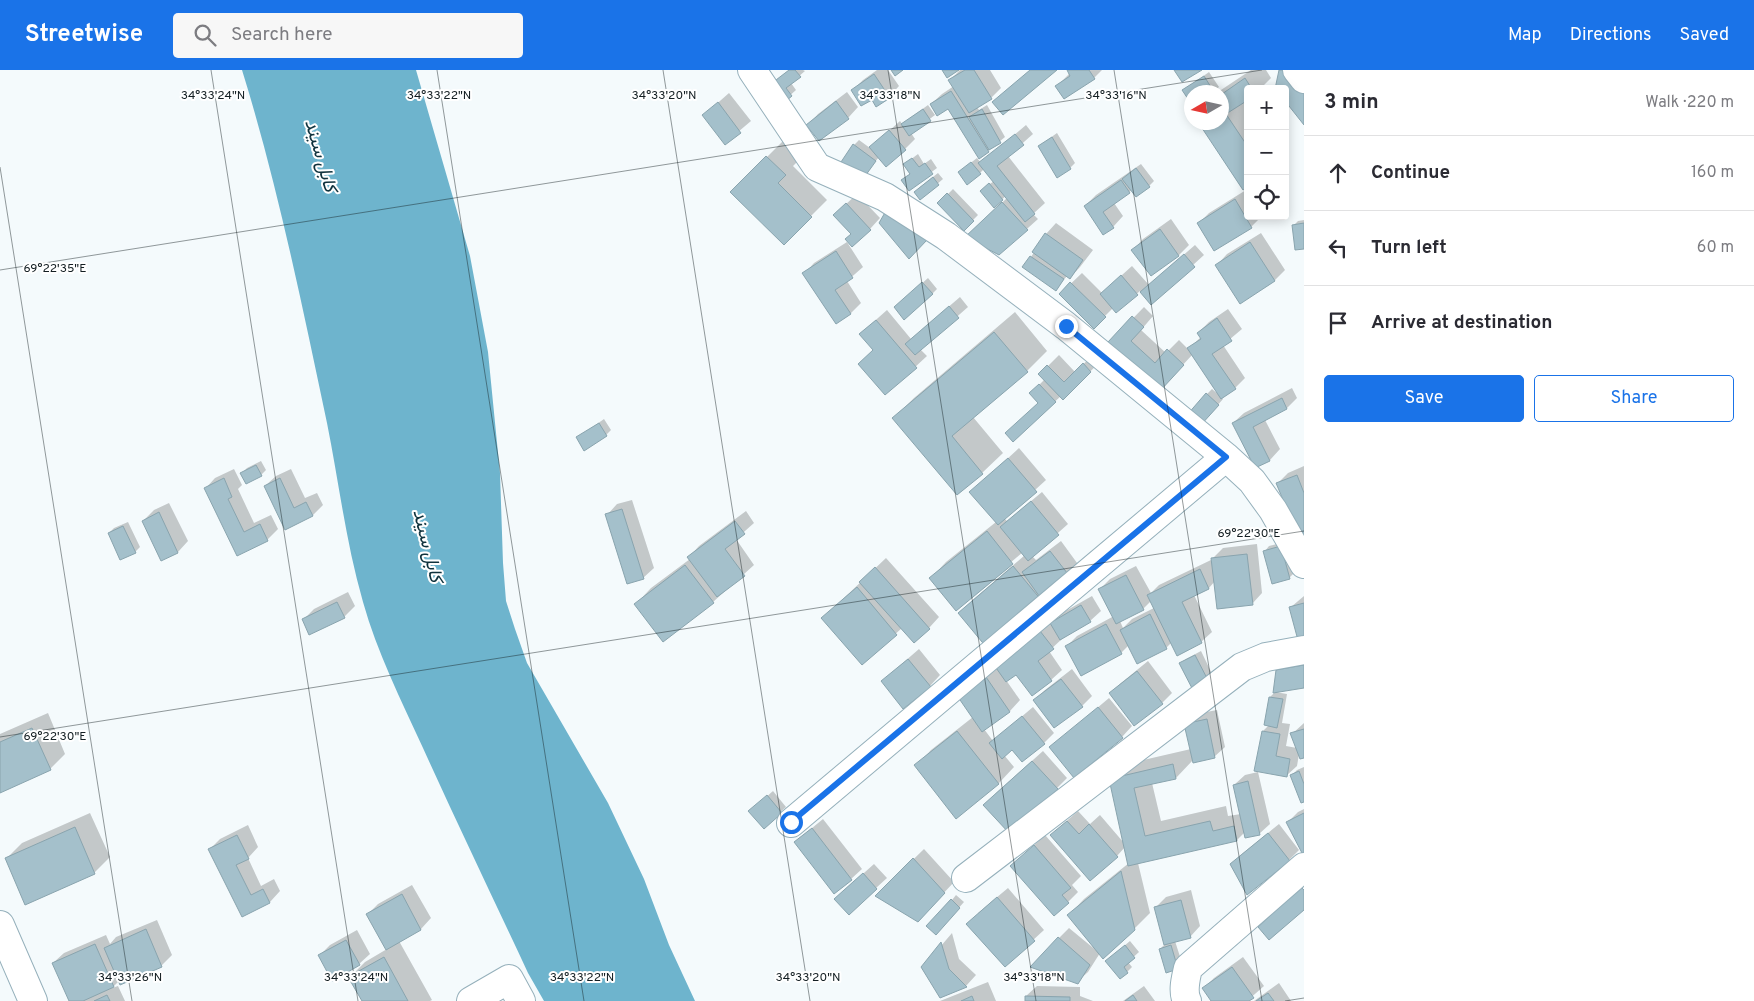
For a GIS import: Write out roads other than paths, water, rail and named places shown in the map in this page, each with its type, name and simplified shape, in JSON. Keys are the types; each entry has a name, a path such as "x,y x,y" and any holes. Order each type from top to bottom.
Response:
{"street":[{"path":"752,70 817,167 884,197 946,236 1066,326 1226,457 1252,481 1273,510 1304,564"},
{"path":"1297,70 1304,79"},
{"path":"791,822 1226,457"},
{"path":"966,878 1242,667 1266,656 1304,650"},
{"path":"1188,1001 1185,997 1185,982 1188,968 1304,867"},
{"path":"0,925 33,1001"},
{"path":"471,1001 509,979 522,1001"}],"water":[{"name":"کابل سيند","path":"242,70 416,70 470,256 488,352 500,473 506,601 527,663 608,803 644,879 669,945 695,1001 544,1001 528,973 398,694 382,658 369,621 352,558 327,423 289,246"}]}
